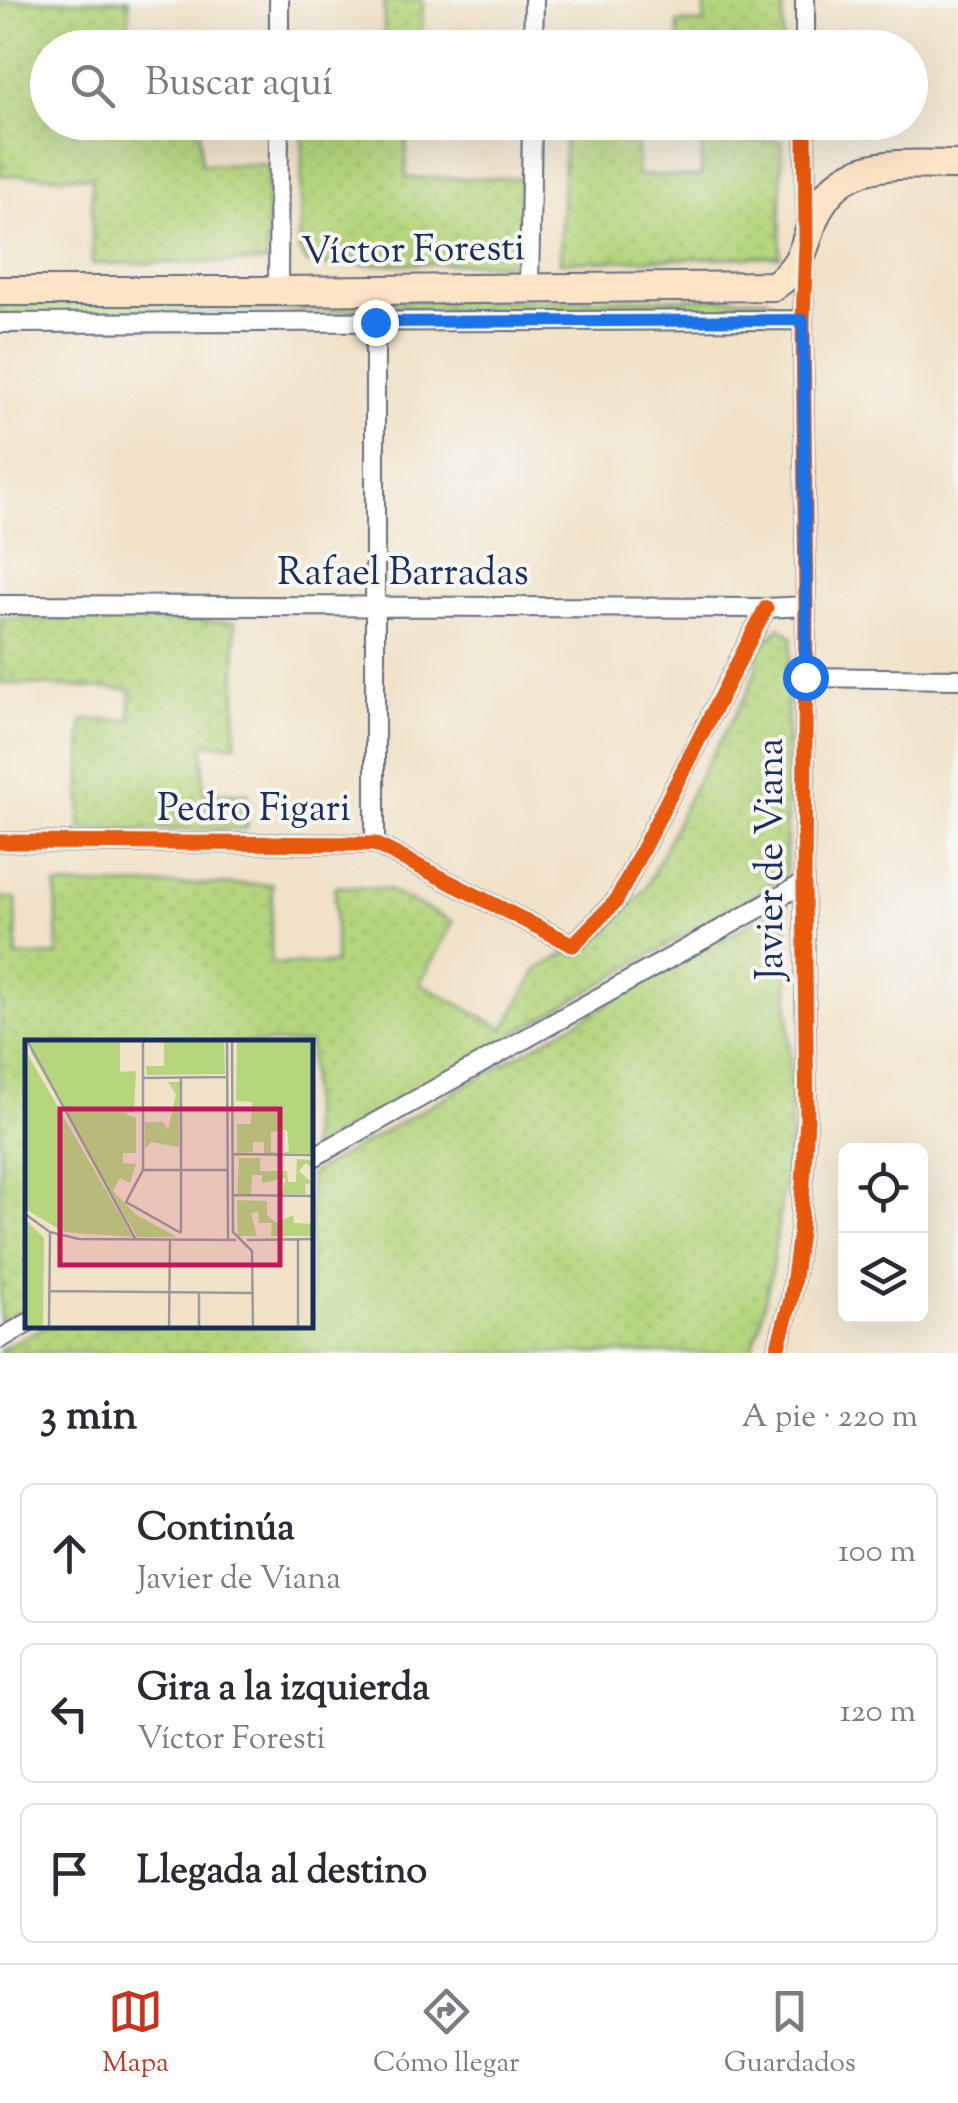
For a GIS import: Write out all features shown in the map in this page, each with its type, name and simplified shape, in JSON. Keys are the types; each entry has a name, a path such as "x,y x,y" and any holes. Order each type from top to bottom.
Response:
{"street":[{"path":"279,30 280,0"},
{"path":"533,30 534,0"},
{"path":"805,0 805,30"},
{"path":"278,291 279,140"},
{"path":"529,288 532,140"},
{"name":"Javier de Viana","path":"776,1353 791,1300 807,1119 803,320 806,140"},
{"path":"806,244 815,215 839,181 855,173 906,165 958,165"},
{"name":"Víctor Foresti","path":"0,292 774,286 797,265 806,244"},
{"name":"Víctor Foresti","path":"0,323 803,320"},
{"path":"375,322 375,844"},
{"name":"Rafael Barradas","path":"0,605 806,606"},
{"name":"Pedro Figari","path":"0,842 375,844 573,945 616,901 766,608"},
{"path":"805,677 958,679"},
{"path":"312,1159 804,883"},
{"path":"0,1339 25,1325"}],"green space":[{"path":"0,0 129,0 129,30 30,30 30,140 200,140 201,164 268,165 268,262 92,264 92,177 0,175"},
{"path":"384,0 423,0 422,30 384,30"},
{"path":"705,0 783,0 783,30 678,30 678,23 704,23"},
{"path":"302,140 407,140 406,178 520,178 521,263 320,265 306,262 299,251"},
{"path":"564,140 637,140 638,175 701,177 702,140 782,141 780,256 560,262"},
{"path":"766,298 779,306 777,311 411,309 0,316 0,304"},
{"path":"0,618 235,622 236,744 203,744 204,793 248,793 247,829 80,830 82,720 130,720 131,690 0,683"},
{"path":"780,627 792,637 786,876 312,1149 312,1040 25,1040 25,1309 0,1324 0,897 16,899 17,957 58,955 56,886 272,884 271,963 335,964 335,886 385,889 453,922 420,983 504,1029 538,969 608,931 645,890 691,792 748,692 760,647"},
{"path":"787,902 791,1134 771,1273 750,1353 0,1353 40,1328 312,1328 312,1173"}],"cycle path":[{"path":"776,1353 791,1300 800,1233 807,1119 805,140"},
{"path":"0,842 375,844 573,945 616,901 766,608"}],"route":[{"path":"375,322 803,320 805,677"}]}
